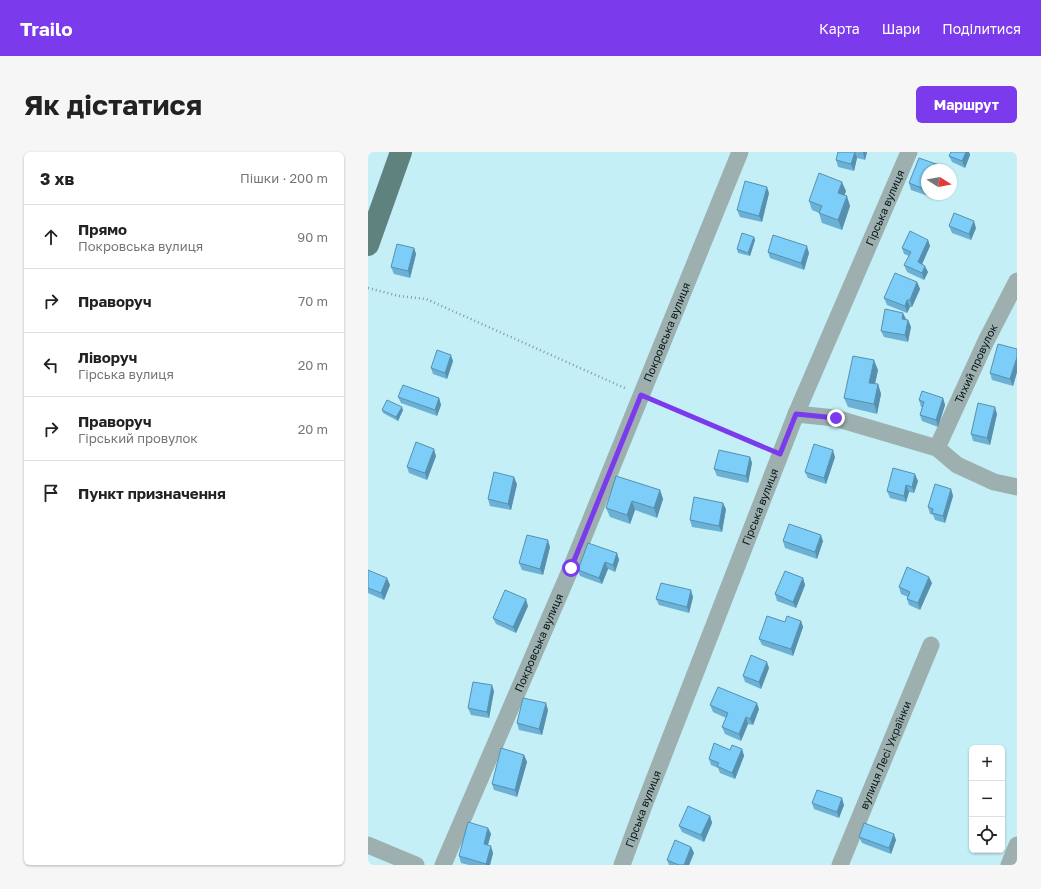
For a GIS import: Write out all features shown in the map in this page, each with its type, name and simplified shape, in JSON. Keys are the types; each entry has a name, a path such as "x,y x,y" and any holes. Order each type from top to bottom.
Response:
{"main road":[{"path":"368,245 401,152"}],"street":[{"name":"Покровська вулиця","path":"443,865 571,568 740,152"},
{"name":"Гірська вулиця","path":"622,865 796,414 909,152"},
{"name":"Тихий провулок","path":"937,448 986,341 1017,280"},
{"path":"796,414 836,418 937,448 957,465 994,482 1017,487"},
{"name":"вулиця Лесі Українки","path":"840,865 931,645"},
{"path":"368,845 416,865"},
{"path":"1009,865 1017,845"}],"path":[{"path":"368,288 399,296 426,299 641,395 780,454"}],"building":[{"path":"838,152 855,152 851,164 836,160"},
{"path":"951,152 966,152 962,161 949,156"},
{"path":"919,158 936,164 921,164 921,188 909,183"},
{"path":"819,173 842,182 838,193 847,196 838,220 819,213 822,206 809,201"},
{"path":"745,181 767,187 759,216 737,210"},
{"path":"954,213 974,221 969,234 949,226"},
{"path":"910,231 928,240 918,262 925,266 922,273 904,265 911,252 902,248"},
{"path":"742,233 754,237 748,253 737,249"},
{"path":"773,235 807,246 801,263 768,252"},
{"path":"397,244 414,248 408,271 391,267"},
{"path":"895,273 917,282 910,300 907,300 905,306 884,298"},
{"path":"885,309 903,313 902,319 908,320 905,335 881,331"},
{"path":"998,344 1017,349 1017,357 1010,379 990,373"},
{"path":"437,350 451,355 445,373 431,368"},
{"path":"853,356 874,360 869,383 878,384 874,404 844,398"},
{"path":"403,385 439,398 435,410 398,397"},
{"path":"922,391 943,398 936,420 920,415 924,402 919,400"},
{"path":"387,400 402,407 396,417 382,410"},
{"path":"978,403 995,407 987,438 971,434"},
{"path":"416,442 434,449 425,473 407,467"},
{"path":"814,444 833,450 824,478 805,472"},
{"path":"719,450 750,457 746,476 714,469"},
{"path":"893,468 915,474 912,487 906,485 904,496 887,491"},
{"path":"494,472 514,477 508,504 488,499"},
{"path":"616,476 660,490 654,508 632,501 627,515 606,508"},
{"path":"935,484 951,489 943,516 932,513 933,509 928,507"},
{"path":"694,497 723,503 719,526 690,520"},
{"path":"789,524 821,535 815,552 783,541"},
{"path":"527,535 548,540 540,569 519,563"},
{"path":"588,543 617,553 613,565 605,562 599,578 578,570"},
{"path":"907,567 929,577 918,603 907,599 910,592 899,587"},
{"path":"368,570 387,578 381,593 368,588"},
{"path":"785,571 803,578 793,602 775,594"},
{"path":"661,583 691,590 687,607 656,599"},
{"path":"505,590 526,599 513,627 493,618"},
{"path":"767,616 785,622 787,616 801,621 791,649 759,639"},
{"path":"751,655 767,662 759,682 743,676"},
{"path":"473,682 492,685 487,712 468,708"},
{"path":"718,687 757,703 750,719 746,717 739,734 722,727 728,713 710,705"},
{"path":"523,698 546,703 539,729 517,723"},
{"path":"714,743 730,750 732,745 742,749 732,773 717,766 719,763 709,759"},
{"path":"501,748 524,755 515,790 492,784"},
{"path":"817,790 842,798 837,812 812,803"},
{"path":"688,806 710,816 701,835 679,826"},
{"path":"468,822 488,828 484,844 491,846 486,864 459,856"},
{"path":"864,823 894,834 889,848 859,837"},
{"path":"675,840 691,847 684,865 679,865 667,860"}],"route":[{"path":"571,568 641,395 780,454 796,414 836,418"}]}
